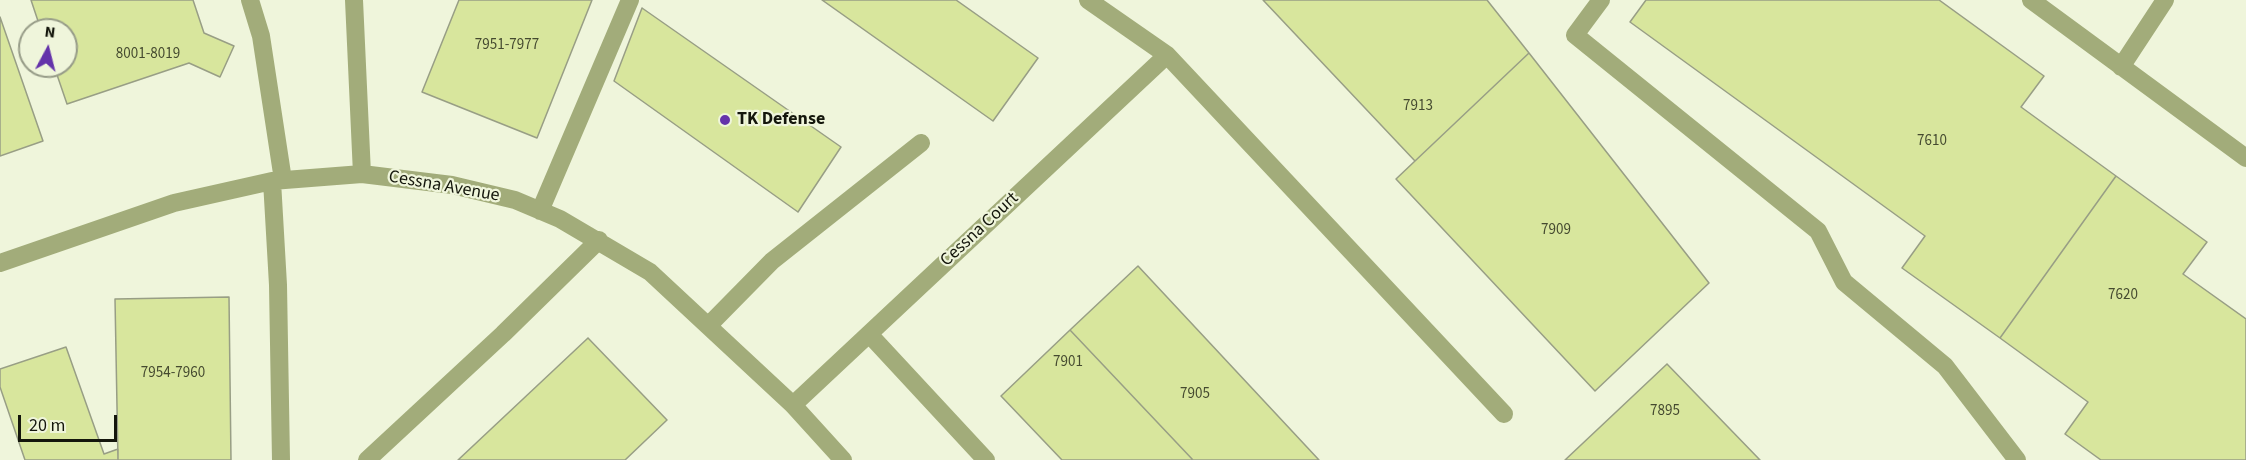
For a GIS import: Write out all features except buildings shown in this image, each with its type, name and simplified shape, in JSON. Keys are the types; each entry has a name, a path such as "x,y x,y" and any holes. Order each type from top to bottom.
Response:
{"street":[{"path":"250,0 261,36 278,181 281,460"},
{"path":"354,0 362,174"},
{"path":"540,211 630,0"},
{"path":"1088,0 1167,55 1504,414"},
{"path":"1601,0 1575,35 1818,231 1844,282 1945,366 2017,460"},
{"path":"2031,0 2246,158"},
{"path":"2121,67 2165,0"},
{"name":"Cessna Court","path":"793,405 1167,55"},
{"path":"709,325 772,261 921,143"},
{"name":"Cessna Avenue","path":"0,263 174,203 278,181 362,174 452,185 515,200 599,240 650,272 793,405 843,460"},
{"path":"367,460 503,334 599,240"},
{"path":"869,334 986,460"}],"place":[{"name":"TK Defense","path":"725,120"}]}
